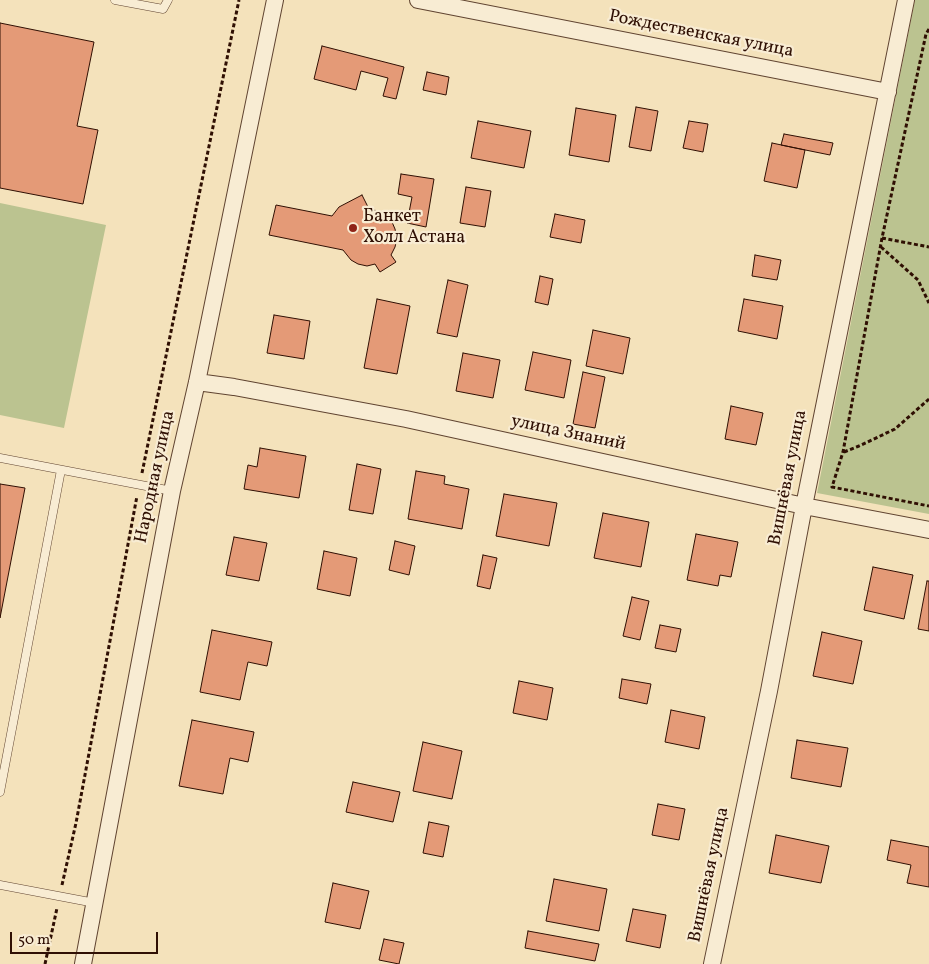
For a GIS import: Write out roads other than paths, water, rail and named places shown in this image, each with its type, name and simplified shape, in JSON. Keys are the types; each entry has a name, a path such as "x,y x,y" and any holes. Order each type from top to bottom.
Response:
{"street":[{"name":"Народная улица","path":"83,964 172,491 197,382 275,0"},
{"name":"Рождественская улица","path":"418,0 888,92"},
{"name":"Вишнёвая улица","path":"712,964 769,692 804,506 906,0"},
{"name":"улица Знаний","path":"197,382 234,387 406,420 804,506 929,530"}],"lane":[{"path":"115,0 163,9 168,0"},
{"path":"0,458 172,491"},
{"path":"0,792 61,470"},
{"path":"0,885 95,903"}],"place":[{"name":"Банкет Холл Астана","path":"353,228"}]}
